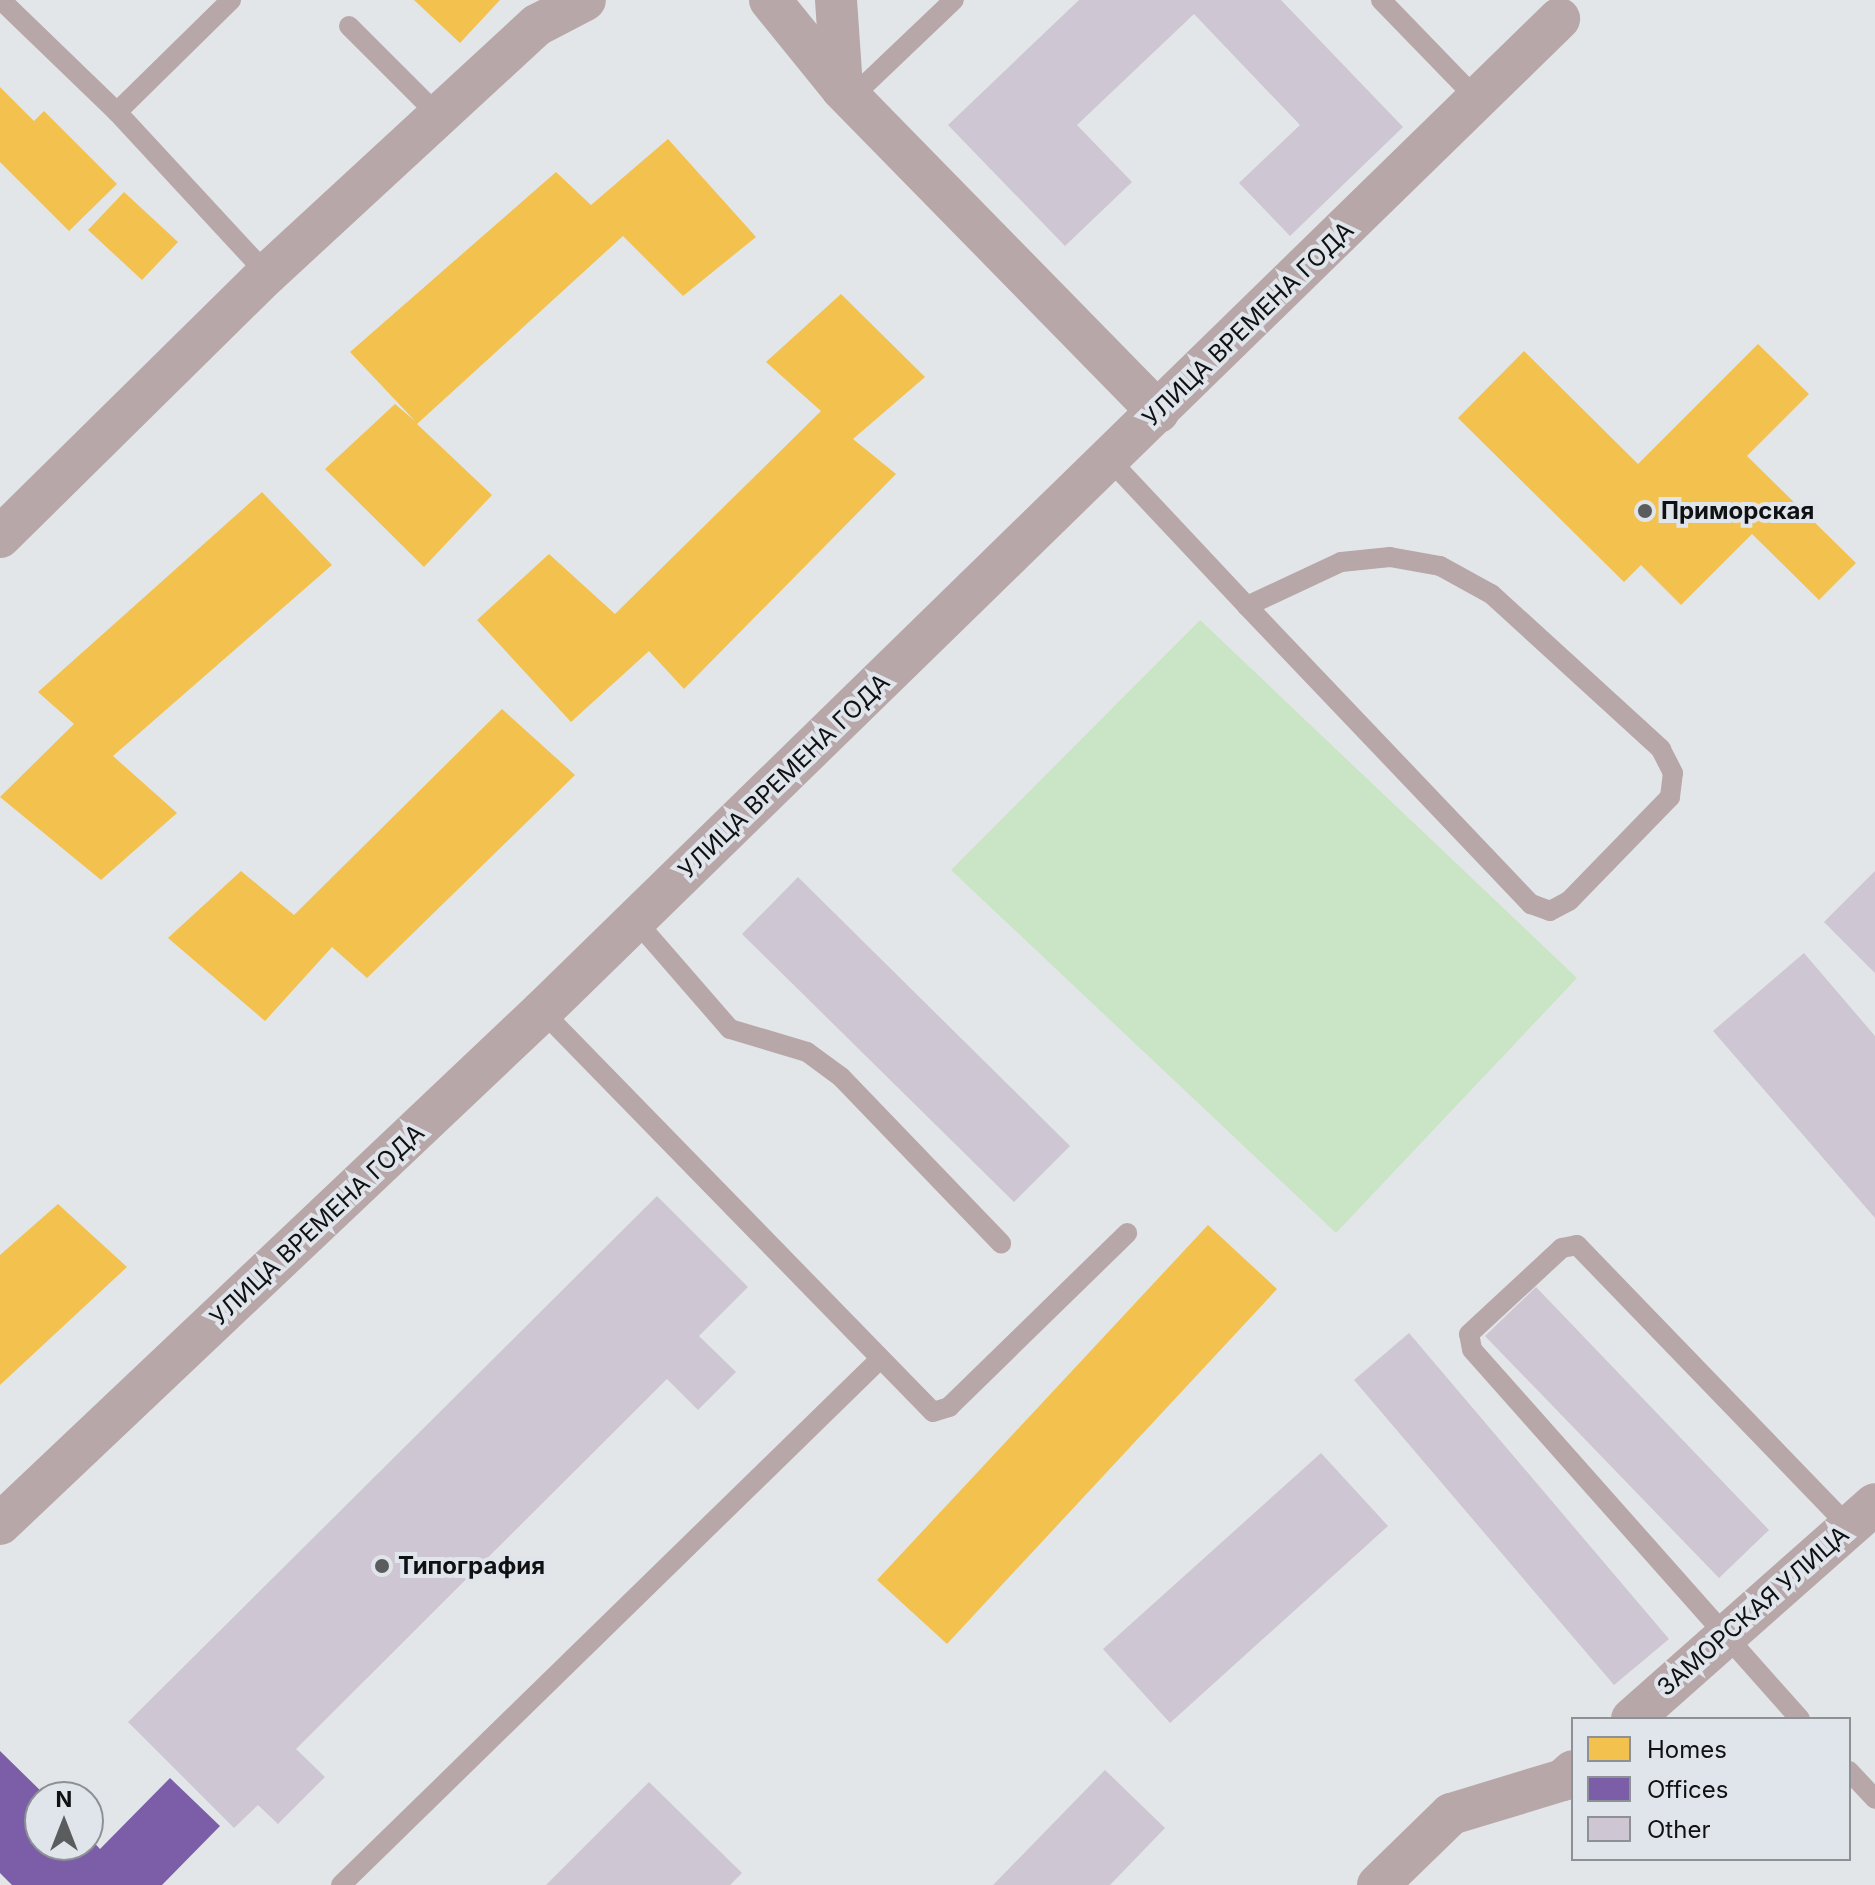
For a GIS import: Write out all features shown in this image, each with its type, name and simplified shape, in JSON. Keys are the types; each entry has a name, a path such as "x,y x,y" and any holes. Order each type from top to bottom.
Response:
{"street":[{"path":"0,537 267,274 537,25 585,0"},
{"path":"770,0 847,94 1158,412"},
{"path":"836,0 847,94"},
{"name":"УЛИЦА ВРЕМЕНА ГОДА","path":"0,1524 636,921 1559,19"},
{"name":"ЗАМОРСКАЯ УЛИЦА","path":"1634,1717 1862,1515"},
{"path":"1378,1885 1451,1814 1563,1780 1571,1773"}],"lane":[{"path":"1,0 117,112 267,274"},
{"path":"117,112 231,0"},
{"path":"847,94 954,0"},
{"path":"1381,0 1477,99"},
{"path":"349,26 439,116"},
{"path":"1109,459 1247,606 1531,904 1550,911 1569,901 1670,797 1673,773 1661,749 1491,594 1440,566 1390,557 1341,562 1247,606"},
{"path":"636,921 730,1029 807,1052 841,1077 1001,1243"},
{"path":"542,1011 926,1407 942,1412 1127,1233"},
{"path":"1798,1717 1724,1637 1468,1342 1473,1327 1569,1244 1584,1249 1862,1515"},
{"path":"341,1885 880,1359"},
{"path":"1851,1773 1875,1799"}],"green space":[{"path":"1200,620 1577,978 1336,1233 951,870"}],"building: Homes":[{"path":"414,0 500,0 460,43"},
{"path":"0,87 34,121 44,111 117,184 69,231 0,162"},
{"path":"668,139 756,237 683,296 623,236 417,424 492,495 424,567 325,469 395,404 415,421 350,352 556,172 591,205"},
{"path":"124,192 178,242 142,280 88,230"},
{"path":"841,294 925,377 853,439 896,474 684,689 649,651 571,722 477,620 549,554 615,614 821,411 766,362"},
{"path":"1758,344 1809,394 1747,456 1856,563 1819,600 1752,534 1681,605 1641,565 1624,582 1458,418 1524,351 1638,464"},
{"path":"262,492 332,565 113,756 177,813 101,880 0,797 74,724 38,692"},
{"path":"502,709 575,775 367,978 332,947 265,1021 168,938 241,871 294,915"},
{"path":"58,1204 127,1267 0,1385 0,1255"},
{"path":"1208,1225 1277,1289 947,1644 877,1580"}],"building: Offices":[{"path":"0,1751 31,1781 24,1781 24,1861 104,1861 104,1845 170,1778 220,1826 162,1885 12,1885 0,1873"}],"building: Other":[{"path":"1079,0 1281,0 1403,127 1290,236 1239,183 1300,125 1194,14 1077,125 1132,182 1065,246 948,125"},
{"path":"1875,871 1875,973 1824,922"},
{"path":"798,877 1070,1146 1014,1202 742,934"},
{"path":"1804,953 1875,1036 1875,1218 1713,1031"},
{"name":"Типография","path":"657,1196 748,1287 699,1336 736,1372 698,1410 667,1379 296,1749 325,1777 278,1824 258,1805 234,1828 128,1722"},
{"path":"1536,1287 1769,1530 1719,1578 1485,1336"},
{"path":"1409,1333 1669,1639 1614,1685 1354,1380"},
{"path":"1321,1453 1388,1526 1170,1723 1103,1649"},
{"path":"1105,1770 1165,1828 1110,1885 993,1885"},
{"path":"649,1782 742,1873 730,1885 546,1885"}],"place":[{"name":"Приморская","path":"1645,511"},
{"name":"Типография","path":"382,1566"}]}
